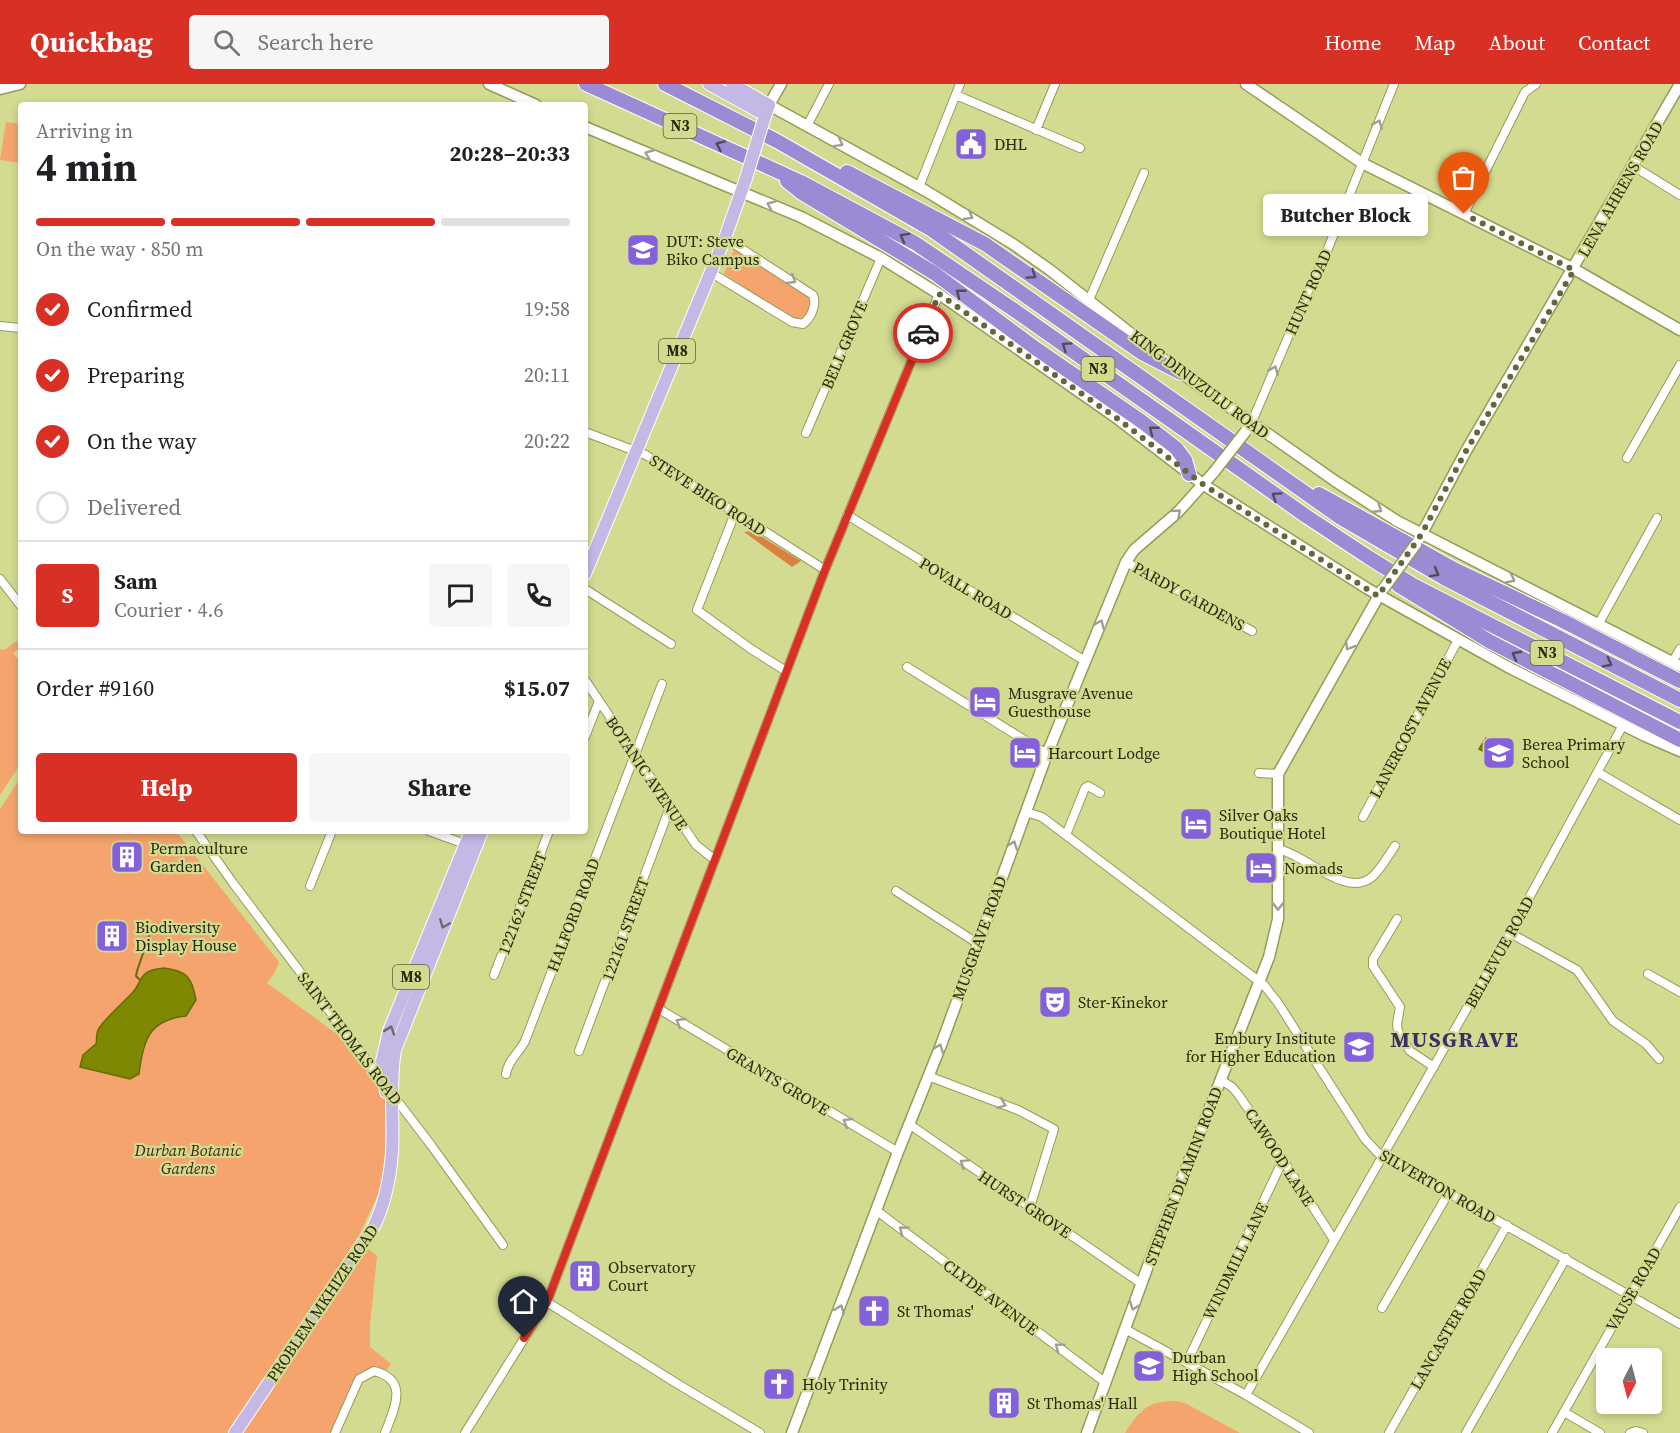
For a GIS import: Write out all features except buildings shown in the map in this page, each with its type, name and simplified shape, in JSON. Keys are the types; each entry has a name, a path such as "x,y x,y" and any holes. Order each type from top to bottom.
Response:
{"highway":[{"name":"N3","path":"586,84 774,169 878,223 945,262 1306,516 1413,585 1680,722"},
{"name":"N3","path":"665,84 777,141 956,246 1341,518 1444,578 1680,700"},
{"path":"777,141 813,154 985,244 1142,354 1181,373"},
{"path":"774,169 802,193 934,273 1007,328 1141,421 1176,448 1185,460 1189,474"},
{"path":"1297,486 1338,504 1454,570 1563,621 1680,681"},
{"path":"1306,516 1332,541 1458,623 1528,662 1680,740"}],"main road":[{"path":"0,89 20,84"},
{"path":"489,84 529,102"},
{"name":"KING DINUZULU ROAD","path":"709,84 766,113 807,126 919,187 1013,244 1089,300 1248,427 1335,481 1418,539 1599,623 1676,663"},
{"name":"KING DINUZULU ROAD","path":"732,84 766,113"},
{"name":"M8","path":"588,567 724,238 742,192 766,113 781,84"},
{"path":"1246,84 1362,163 1574,270 1680,330"},
{"name":"LENA AHRENS ROAD","path":"1381,592 1418,539 1466,451 1574,270 1680,84"},
{"path":"588,128 801,217 881,258 939,294 1118,419 1204,485 1458,640 1623,725 1680,751"},
{"name":"MUSGRAVE ROAD","path":"792,1433 928,1076 1047,754 1126,562 1134,550 1178,512 1204,485 1248,427"},
{"name":"STEPHEN DLAMINI ROAD","path":"1087,1433 1259,981 1277,925 1278,774 1381,592"},
{"name":"M8","path":"392,1129 397,1110 375,1062 470,834"},
{"name":"M8","path":"392,1129 389,1091 399,1038 481,834"},
{"name":"PROBLEM MKHIZE ROAD","path":"235,1433 373,1228 380,1213 389,1178 392,1129"}],"street":[{"path":"807,126 829,84"},
{"path":"919,187 960,84"},
{"path":"1036,130 1055,84"},
{"name":"HUNT ROAD","path":"1248,427 1323,261 1394,84"},
{"path":"1464,214 1525,92 1536,84"},
{"path":"956,95 1080,148"},
{"path":"1632,166 1680,195"},
{"path":"1089,300 1144,173"},
{"path":"710,272 792,322 803,324 808,319 815,303 813,295 724,238"},
{"name":"BELL GROVE","path":"806,433 881,258"},
{"path":"465,1433 547,1302 825,570 939,294"},
{"path":"0,326 18,328"},
{"path":"1627,458 1680,365"},
{"name":"STEVE BIKO ROAD","path":"588,433 646,455 825,570"},
{"path":"735,513 697,609 751,649 786,671"},
{"name":"POVALL ROAD","path":"847,515 1085,662"},
{"path":"1599,623 1657,518"},
{"name":"PARDY GARDENS","path":"1126,562 1252,631"},
{"path":"0,579 18,602"},
{"path":"588,591 671,644"},
{"name":"LANERCOST AVENUE","path":"1363,817 1458,640"},
{"path":"1676,663 1680,649"},
{"path":"907,667 1047,754"},
{"name":"HALFORD ROAD","path":"506,1074 509,1063 520,1051 525,1041 662,684"},
{"name":"BOTANIC AVENUE","path":"588,685 696,845 714,860"},
{"path":"588,728 598,701"},
{"name":"BELLEVUE ROAD","path":"1246,1395 1510,933 1599,773 1623,725"},
{"path":"1259,772 1278,774"},
{"path":"1599,773 1680,820"},
{"path":"1066,835 1084,788 1088,786 1100,793"},
{"name":"122161 STREET","path":"579,1051 670,807"},
{"name":"SILVERTON ROAD","path":"1026,812 1042,817 1259,981 1278,1003 1365,1139 1383,1156 1680,1324"},
{"name":"SAINT THOMAS ROAD","path":"198,834 233,883 375,1062"},
{"path":"310,886 331,834"},
{"path":"437,834 465,844"},
{"name":"122162 STREET","path":"494,975 548,834"},
{"path":"1278,849 1293,854 1339,880 1353,883 1371,879 1395,846"},
{"path":"896,891 977,943"},
{"path":"1397,919 1374,959 1373,966 1400,1007 1398,1028 1408,1048 1434,1067"},
{"path":"1510,933 1577,970 1613,1021 1646,1044 1659,1059"},
{"path":"1648,974 1680,992"},
{"name":"GRANTS GROVE","path":"659,1009 898,1152"},
{"path":"928,1076 1018,1110 1054,1130 1030,1208"},
{"name":"CAWOOD LANE","path":"1221,1080 1238,1094 1334,1240"},
{"name":"SAINT THOMAS ROAD","path":"397,1110 503,1245"},
{"name":"HURST GROVE","path":"909,1124 1142,1284"},
{"name":"WINDMILL LANE","path":"1187,1362 1283,1160"},
{"path":"1382,1308 1449,1192"},
{"name":"VAUSE ROAD","path":"1552,1433 1680,1207"},
{"name":"CLYDE AVENUE","path":"877,1211 1106,1383"},
{"name":"LANCASTER ROAD","path":"1389,1433 1507,1225"},
{"path":"1466,1433 1566,1258"},
{"path":"547,1302 760,1433"},
{"path":"1125,1329 1246,1395 1309,1433"},
{"path":"335,1433 359,1379 374,1371 385,1374 396,1388 397,1400 385,1433"},
{"path":"1564,1412 1600,1433"},
{"path":"1630,1433 1636,1431 1643,1433"}],"green space":[{"path":"6,122 18,124 18,163 0,160"},
{"path":"734,249 809,296 810,307 804,317 795,320 724,274"},
{"path":"18,640 18,649 13,653 18,660 18,768 0,795 0,649 4,650"},
{"name":"Durban Botanic Gardens","path":"18,782 18,834 178,834 279,962 267,983 337,1034 388,1096 387,1175 357,1240 377,1256 370,1347 391,1364 385,1372 367,1372 333,1433 0,1433 0,809"},
{"path":"1166,1401 1185,1403 1240,1433 1125,1433 1145,1408"}],"shaded area":[{"path":"752,531 801,561 792,567 744,532"},
{"path":"1486,738 1514,754 1507,765 1479,749"},
{"path":"164,968 178,971 187,977 193,986 196,1000 186,1016 164,1022 150,1034 143,1051 139,1074 130,1079 80,1067 83,1055 96,1044 97,1032 104,1021 135,990 144,975"}],"waterway":[{"path":"139,979 136,976 137,971 151,930"}],"way so far":[{"path":"923,333 939,294 1118,419 1204,485 1378,596 1416,544 1466,451 1574,270 1464,214"}],"place":[{"name":"DHL","path":"971,144"},
{"name":"Butcher Block","path":"1464,214"},
{"name":"DUT: Steve Biko Campus","path":"643,250"},
{"name":"Musgrave Avenue Guesthouse","path":"985,702"},
{"name":"Harcourt Lodge","path":"1025,753"},
{"name":"Berea Primary School","path":"1499,753"},
{"name":"Silver Oaks Boutique Hotel","path":"1196,824"},
{"name":"Permaculture Garden","path":"127,857"},
{"name":"Nomads","path":"1261,868"},
{"name":"Biodiversity Display House","path":"112,936"},
{"name":"Ster-Kinekor","path":"1055,1002"},
{"name":"Embury Institute for Higher Education","path":"1359,1047"},
{"name":"Observatory Court","path":"585,1276"},
{"name":"St Thomas'","path":"874,1311"},
{"name":"Durban High School","path":"1149,1366"},
{"name":"Holy Trinity","path":"779,1384"},
{"name":"St Thomas' Hall","path":"1004,1403"}],"district":[{"name":"MUSGRAVE","path":"1455,1039"}],"route":[{"path":"524,1338 547,1302 825,570 923,333"}]}
